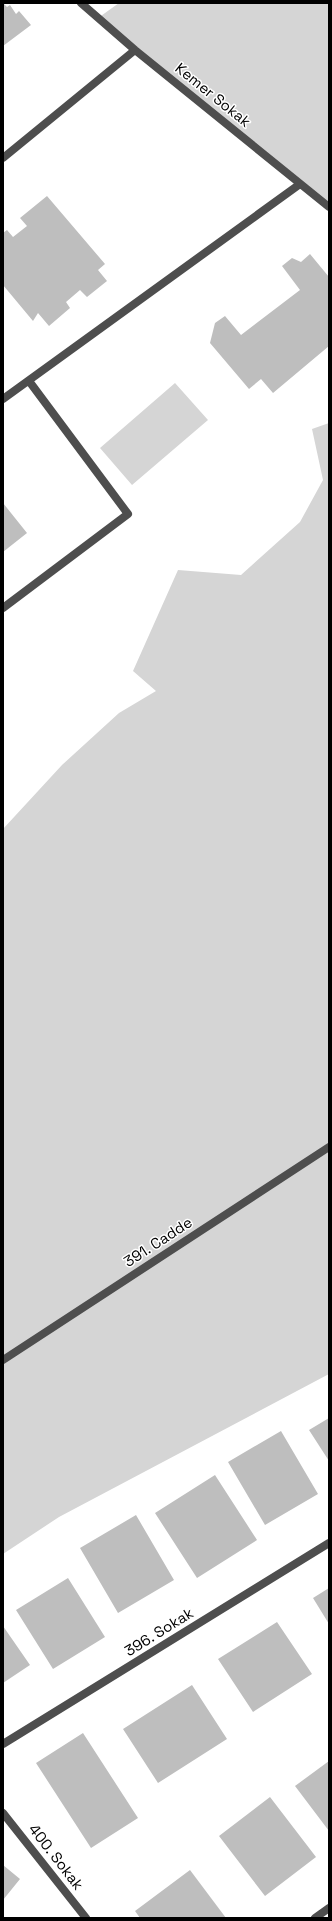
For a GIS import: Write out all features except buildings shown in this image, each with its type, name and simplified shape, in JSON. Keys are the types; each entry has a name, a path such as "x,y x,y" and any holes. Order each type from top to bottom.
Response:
{"street":[{"name":"Kemer Sokak","path":"81,3 135,50 329,207"},
{"path":"3,158 135,50"},
{"path":"3,399 300,184"},
{"path":"3,608 128,514 28,381"},
{"name":"391. Cadde","path":"3,1360 329,1147"},
{"name":"396. Sokak","path":"3,1744 329,1543"},
{"name":"400. Sokak","path":"3,1812 86,1918"},
{"path":"315,1918 329,1908"}],"shaded area":[{"path":"119,3 329,3 329,207 98,18"},
{"path":"175,383 208,420 132,485 100,448"},
{"path":"329,423 329,1374 59,1517 3,1554 3,829 62,765 119,713 156,691 133,671 178,570 241,575 300,522 323,480 312,429"}]}
